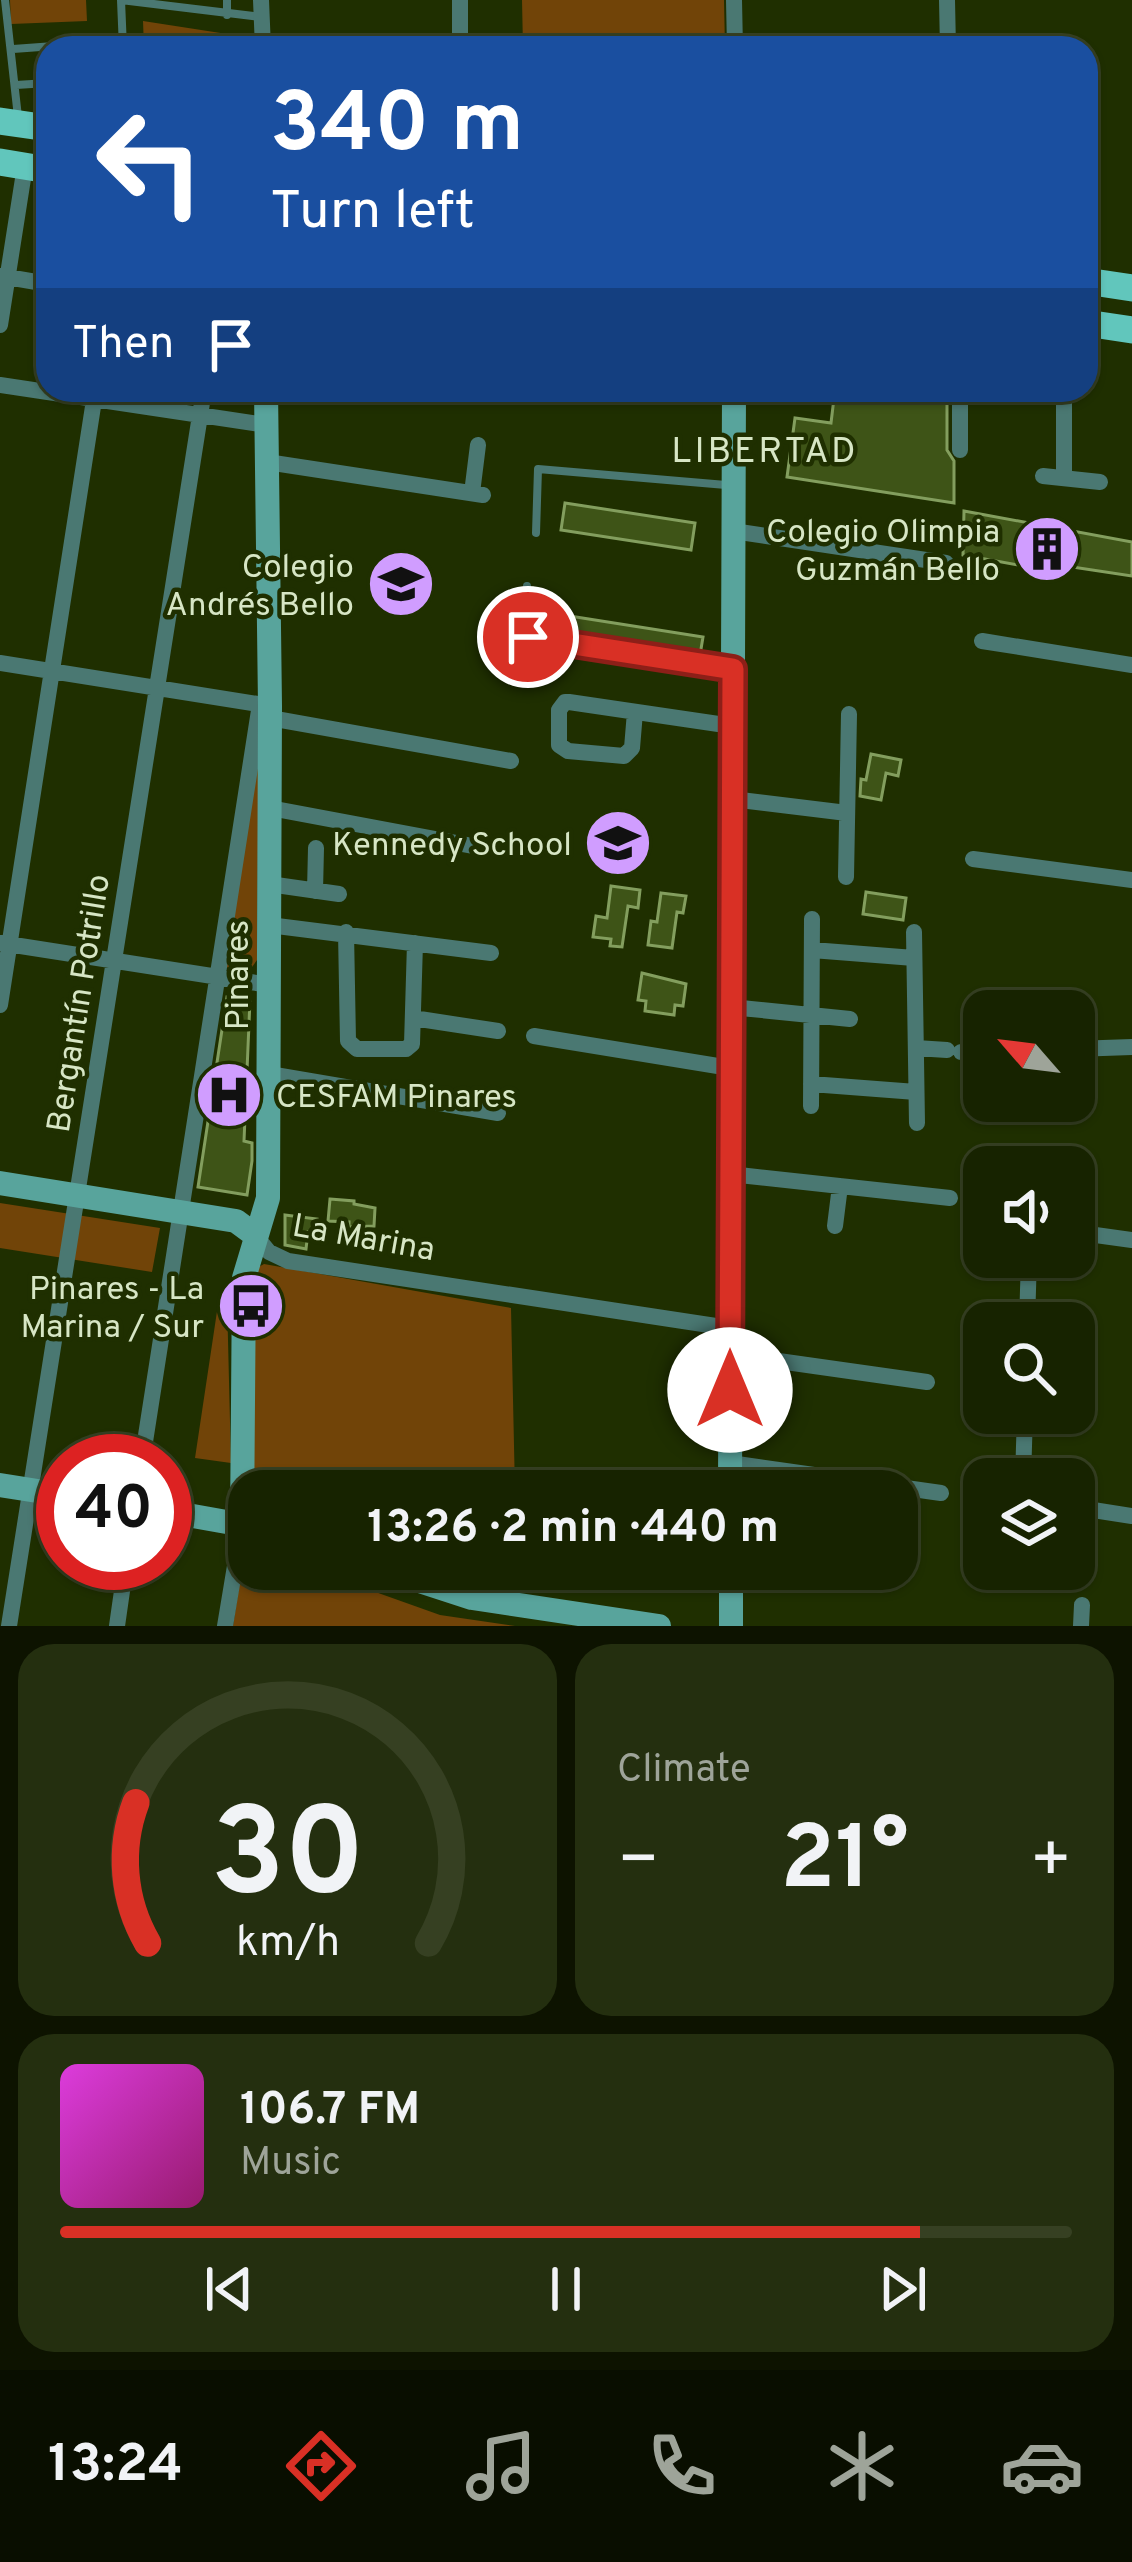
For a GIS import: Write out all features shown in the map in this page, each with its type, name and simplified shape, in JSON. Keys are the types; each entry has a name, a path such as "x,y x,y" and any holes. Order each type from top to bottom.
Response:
{"main road":[{"path":"9,122 20,162"},
{"path":"1098,284 1132,293"},
{"path":"1098,324 1132,330"}],"street":[{"path":"460,0 460,36"},
{"path":"734,0 735,36"},
{"path":"947,0 948,36"},
{"path":"0,325 20,162"},
{"path":"4,277 36,282"},
{"path":"0,385 36,391"},
{"path":"0,1005 5,944 94,402"},
{"path":"106,402 266,425"},
{"name":"Bergantín Potrillo","path":"9,1626 202,402"},
{"name":"Pinares","path":"245,1470 243,1289 245,1268 268,1198 266,402"},
{"path":"730,1470 734,402"},
{"path":"960,402 960,450"},
{"path":"1064,402 1064,478"},
{"path":"267,462 478,494 478,445"},
{"path":"1043,476 1100,482"},
{"path":"734,531 946,563"},
{"path":"982,641 1132,665"},
{"path":"0,663 157,688 511,761"},
{"path":"635,712 632,748 624,757 564,750 559,745 560,710 565,702 635,712 733,726"},
{"path":"146,1434 218,977 267,710"},
{"path":"846,877 849,714"},
{"path":"732,800 847,813"},
{"path":"270,808 478,847"},
{"path":"315,891 316,848"},
{"path":"973,860 1132,880"},
{"path":"269,884 339,894"},
{"path":"811,1106 812,919"},
{"path":"269,925 491,953"},
{"path":"346,932 351,1047 408,1048 413,1042 415,943"},
{"path":"914,932 917,1123"},
{"path":"5,944 269,985"},
{"path":"812,950 914,958"},
{"path":"731,1007 850,1019"},
{"path":"413,1018 498,1031"},
{"path":"534,1036 730,1068"},
{"path":"1095,1048 1132,1047"},
{"path":"916,1048 963,1051"},
{"path":"269,1075 498,1113"},
{"path":"811,1084 916,1092"},
{"path":"730,1174 950,1198"},
{"name":"La Marina","path":"0,1183 236,1221 283,1260 730,1341 927,1382"},
{"path":"835,1226 840,1186"},
{"path":"1095,1235 1132,1240"},
{"path":"730,1463 941,1493"},
{"path":"0,1485 36,1491"},
{"path":"1095,1510 1132,1516"},
{"path":"192,1516 228,1522"},
{"path":"117,1626 122,1590"},
{"name":"Pinares","path":"225,1626 232,1590"},
{"path":"447,1590 472,1598 659,1626"},
{"path":"730,1590 731,1626"},
{"path":"1081,1626 1082,1605"}],"lane":[{"path":"5,0 16,85 9,122"},
{"path":"123,36 121,0 227,15 261,9"},
{"path":"226,0 227,15"},
{"path":"13,49 36,48"},
{"path":"16,85 36,84"},
{"path":"1098,292 1132,293"},
{"path":"536,533 538,469 734,485"},
{"path":"527,586 528,637 733,669"}],"shaded area":[{"path":"10,0 86,0 87,21 11,24"},
{"path":"522,0 724,0 725,36 523,36"},
{"path":"143,21 240,36 144,36"},
{"path":"259,742 257,960 250,970 224,967"},
{"path":"0,1203 160,1228 152,1272 0,1248"},
{"path":"264,1264 511,1308 515,1470 250,1470 253,1270"},
{"path":"219,1298 227,1299 231,1463 195,1458"},
{"path":"238,1590 370,1590 440,1615 515,1626 233,1626"}],"building":[{"path":"834,402 947,402 954,503 787,477 795,418 831,423"},
{"path":"565,503 695,523 691,550 561,530"},
{"name":"Colegio Olimpia Guzmán Bello","path":"964,511 1132,542 1132,576 1046,563 1046,570 963,555"},
{"path":"557,614 703,637 700,655 554,633"},
{"path":"871,754 901,760 898,776 886,773 881,800 860,796"},
{"path":"611,886 640,890 638,908 628,906 622,947 610,946 611,939 593,937 596,916 607,918"},
{"path":"866,892 906,898 903,920 863,914"},
{"path":"661,893 686,896 683,913 677,912 672,948 648,945"},
{"path":"642,973 686,984 683,1006 675,1005 674,1015 645,1011 646,1001 638,1000"},
{"name":"CESFAM Pinares","path":"227,997 250,1000 244,1141 252,1143 252,1161 247,1195 198,1187"},
{"path":"330,1199 375,1208 374,1226 349,1227 349,1222 328,1221"},
{"path":"285,1215 317,1219 315,1233 308,1232 306,1249 285,1245"}],"place":[{"name":"Colegio Olimpia Guzmán Bello","path":"1047,549"},
{"name":"Colegio Andrés Bello","path":"401,584"},
{"name":"Kennedy School","path":"618,843"},
{"name":"CESFAM Pinares","path":"229,1095"},
{"name":"Pinares - La Marina / Sur","path":"251,1306"}],"district":[{"name":"LIBERTAD","path":"765,449"}],"route":[{"path":"528,637 733,669 730,1390"}]}
